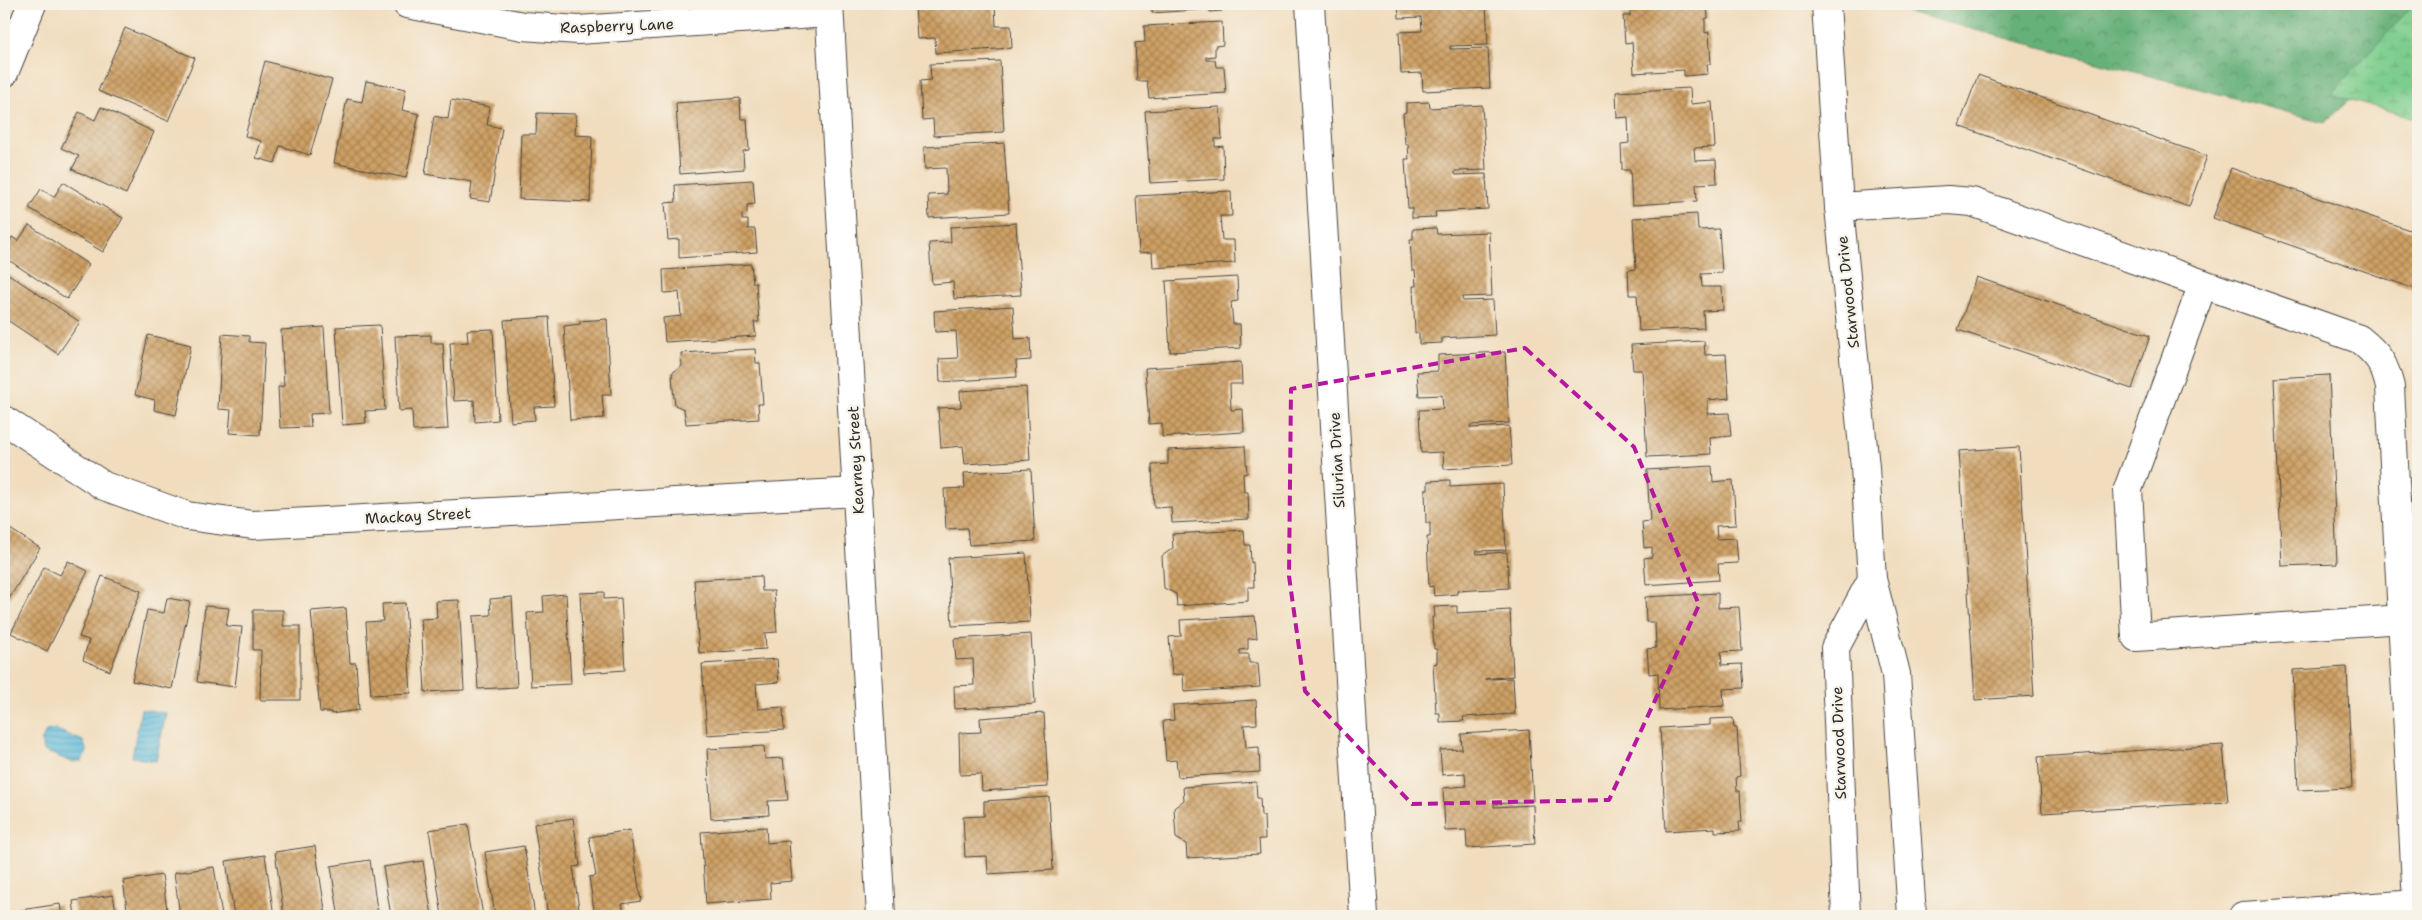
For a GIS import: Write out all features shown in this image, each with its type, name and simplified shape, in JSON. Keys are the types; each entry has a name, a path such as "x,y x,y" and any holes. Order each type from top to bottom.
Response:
{"street":[{"path":"4,73 32,4"},
{"name":"Raspberry Lane","path":"407,4 524,26 578,30 829,8"},
{"name":"Silurian Drive","path":"1310,4 1364,916"},
{"name":"Starwood Drive","path":"1826,4 1839,207 1865,468 1872,579 1896,674 1912,916"},
{"name":"Kearney Street","path":"829,8 881,916"},
{"path":"1839,207 1948,200 1972,202 2359,340 2374,351 2385,366 2390,387 2417,908 2243,916"},
{"path":"2203,284 2128,489 2136,637 2403,619"},
{"name":"Mackay Street","path":"4,420 104,486 187,516 253,525 858,492"},
{"name":"Starwood Drive","path":"1846,916 1835,648 1872,579"}],"highlighted area":[{"path":"1525,348 1634,447 1699,605 1609,800 1412,804 1305,691 1289,576 1291,389"}],"green space":[{"path":"1907,4 2418,4 2418,37 2325,122 1907,12"},
{"path":"2414,4 2418,4 2418,119 2331,94"}],"water":[{"path":"141,709 166,713 156,761 132,757"},
{"path":"55,729 83,741 87,752 82,761 72,762 44,751 41,742 46,731"}],"building":[{"path":"915,4 995,4 996,26 1011,26 1012,48 936,53 935,38 917,39"},
{"path":"1152,4 1221,4 1222,11 1210,12 1210,9 1152,13"},
{"path":"1398,4 1486,4 1488,45 1450,46 1450,49 1488,48 1490,88 1423,91 1422,73 1401,74 1399,32 1422,31 1421,17 1399,18"},
{"path":"1630,4 1707,4 1708,18 1705,19 1705,33 1709,32 1711,64 1707,64 1708,74 1684,76 1684,70 1634,73 1632,42 1625,43 1623,16 1630,16"},
{"path":"1222,22 1223,45 1215,46 1215,56 1206,57 1206,60 1215,60 1216,67 1224,67 1226,93 1149,98 1147,81 1137,81 1135,43 1145,42 1144,26"},
{"path":"125,28 195,58 168,121 98,91"},
{"path":"265,61 332,80 310,155 280,146 275,163 256,158 261,141 245,136"},
{"path":"1000,61 1004,132 934,136 933,119 922,120 920,81 931,80 930,64"},
{"path":"1978,75 2207,156 2189,207 1959,126"},
{"path":"366,81 406,89 402,110 419,114 406,178 334,163 347,99 362,102"},
{"path":"1690,88 1691,104 1712,102 1715,147 1694,148 1695,161 1716,160 1717,183 1696,184 1697,201 1632,205 1630,170 1622,170 1621,144 1629,143 1628,117 1617,118 1616,92"},
{"path":"740,98 741,119 747,119 749,150 743,151 744,169 680,174 676,103"},
{"path":"451,100 490,107 487,125 502,128 490,202 470,199 472,182 425,174 434,116 448,119"},
{"path":"1429,102 1430,108 1482,105 1486,170 1455,171 1455,174 1486,174 1488,209 1435,212 1436,217 1412,218 1412,208 1408,208 1405,159 1409,159 1408,144 1405,144 1403,113 1406,112 1406,103"},
{"path":"101,107 154,132 126,194 72,169 79,156 61,148 79,112 95,120"},
{"path":"1220,107 1222,139 1215,139 1215,147 1223,146 1224,179 1150,183 1145,111"},
{"path":"537,113 576,114 575,135 592,136 590,202 519,199 521,134 536,134"},
{"path":"1004,143 1009,213 929,218 928,195 947,194 946,168 925,169 924,147"},
{"path":"2231,168 2418,233 2418,290 2213,218"},
{"path":"753,180 755,204 747,205 747,213 742,214 742,220 748,220 748,229 755,229 757,252 679,258 679,239 668,240 665,203 676,202 675,185"},
{"path":"63,182 123,218 103,252 29,208 41,189 54,197"},
{"path":"1231,191 1232,216 1220,216 1222,240 1234,240 1235,263 1153,268 1152,252 1139,253 1136,196"},
{"path":"1697,214 1698,230 1719,229 1722,273 1701,274 1702,287 1722,287 1723,310 1703,311 1704,328 1639,331 1637,295 1629,295 1628,270 1636,269 1633,218"},
{"path":"1016,223 1021,295 954,299 953,282 932,284 929,243 951,242 950,227"},
{"path":"29,225 89,265 67,299 4,257 4,250 12,237 18,241"},
{"path":"1436,228 1437,234 1489,232 1492,296 1463,297 1462,299 1463,301 1493,300 1495,335 1442,338 1442,343 1419,344 1419,333 1415,333 1413,286 1416,286 1415,270 1412,270 1410,239 1413,239 1413,229"},
{"path":"751,264 753,283 756,283 759,322 754,322 756,336 665,342 663,318 681,316 679,292 664,293 663,270"},
{"path":"4,271 80,322 58,354 4,318"},
{"path":"1237,277 1238,301 1231,302 1233,324 1240,324 1241,348 1170,352 1166,281"},
{"path":"1976,277 2150,336 2132,389 1958,330"},
{"path":"1013,306 1015,339 1030,338 1031,360 1016,361 1017,377 940,382 939,359 958,358 956,331 935,332 934,311"},
{"path":"549,317 554,406 534,407 535,420 511,422 504,320"},
{"path":"607,319 611,395 602,395 604,418 570,420 564,326 580,324 580,321"},
{"path":"380,325 385,410 365,411 366,423 342,425 336,327"},
{"path":"324,327 329,413 310,414 311,427 280,428 278,387 284,386 281,330"},
{"path":"493,329 498,420 475,422 474,400 454,401 450,343 468,342 467,330"},
{"path":"222,334 249,336 249,342 265,343 260,435 229,433 231,410 218,409"},
{"path":"148,335 191,345 176,415 154,410 155,400 135,395"},
{"path":"431,335 431,343 443,343 448,429 413,431 412,410 399,411 395,336"},
{"path":"1704,341 1705,355 1726,354 1729,398 1708,400 1708,414 1729,413 1731,436 1710,438 1711,454 1647,457 1642,370 1633,370 1631,345"},
{"path":"755,349 756,363 760,363 763,404 758,404 759,419 686,424 684,409 675,405 673,389 672,373 682,366 681,353"},
{"path":"1505,352 1509,423 1470,425 1470,428 1509,426 1512,465 1444,469 1443,452 1421,453 1419,410 1443,409 1442,395 1419,396 1417,372 1438,371 1438,355"},
{"path":"1241,362 1242,384 1230,384 1231,410 1243,409 1244,432 1162,437 1162,423 1149,424 1145,368"},
{"path":"2329,375 2337,564 2282,566 2274,378"},
{"path":"1026,387 1030,460 965,464 963,446 941,448 938,408 961,407 960,391"},
{"path":"1245,446 1247,473 1243,474 1244,492 1248,492 1249,519 1172,523 1171,507 1154,508 1152,465 1168,464 1168,450"},
{"path":"2019,447 2034,696 1975,700 1959,451"},
{"path":"1712,466 1713,482 1733,480 1736,525 1716,526 1717,539 1736,538 1738,563 1718,564 1719,580 1646,585 1644,558 1652,557 1652,547 1644,548 1642,522 1650,521 1647,470"},
{"path":"1031,469 1035,541 969,545 967,528 946,529 944,489 965,488 964,473"},
{"path":"1450,480 1450,487 1503,484 1506,550 1476,551 1477,554 1507,552 1509,588 1457,591 1457,594 1434,596 1433,586 1429,587 1427,537 1430,537 1430,523 1426,523 1425,490 1428,490 1428,481"},
{"path":"10,529 40,548 4,607 4,540"},
{"path":"1244,530 1245,545 1250,545 1251,563 1253,562 1254,587 1248,587 1248,601 1177,606 1176,594 1164,588 1162,556 1173,548 1172,534"},
{"path":"1026,553 1030,622 952,626 948,558"},
{"path":"68,561 88,571 47,651 11,633 44,567 60,575"},
{"path":"102,576 141,591 110,671 83,660 89,640 79,637"},
{"path":"761,576 762,591 774,591 777,632 765,633 766,649 699,653 694,580"},
{"path":"604,592 604,599 621,598 625,670 584,673 580,593"},
{"path":"1718,593 1718,608 1739,607 1742,651 1721,652 1722,665 1742,664 1744,688 1723,689 1724,706 1659,710 1658,673 1649,674 1647,649 1656,648 1655,622 1646,622 1645,597"},
{"path":"566,594 571,684 531,686 527,613 544,612 543,596"},
{"path":"512,597 517,687 478,689 473,616 491,615 490,599"},
{"path":"167,598 190,602 172,689 132,681 147,610 164,613"},
{"path":"459,600 464,690 425,692 421,619 437,618 436,601"},
{"path":"405,603 411,693 371,695 366,622 383,621 382,604"},
{"path":"205,606 229,608 226,626 242,627 235,687 197,682"},
{"path":"1457,606 1457,613 1510,610 1513,676 1485,679 1513,678 1515,714 1463,717 1464,721 1440,722 1440,713 1436,713 1433,664 1437,663 1437,649 1434,649 1432,617 1435,617 1434,607"},
{"path":"346,608 350,663 356,663 359,710 331,714 331,712 320,712 311,611"},
{"path":"253,610 283,610 283,626 300,626 300,700 260,700 261,650 253,650"},
{"path":"1255,616 1257,638 1248,639 1248,649 1240,650 1240,654 1249,654 1249,663 1258,663 1260,687 1184,692 1183,674 1172,675 1169,637 1181,636 1180,620"},
{"path":"1031,634 1035,704 955,709 954,686 974,685 973,659 956,660 954,639"},
{"path":"777,659 779,682 756,684 758,709 783,707 784,730 707,735 702,664"},
{"path":"2347,667 2352,788 2298,790 2293,670"},
{"path":"1256,700 1257,724 1244,725 1246,748 1259,747 1260,772 1178,777 1176,760 1166,761 1163,721 1174,720 1173,705"},
{"path":"1044,713 1048,787 982,791 981,774 960,775 959,733 981,732 980,718"},
{"path":"1733,718 1734,728 1737,728 1740,776 1736,777 1737,791 1740,791 1742,822 1739,822 1740,831 1715,832 1715,828 1666,831 1660,728 1710,725 1710,719"},
{"path":"1529,730 1533,801 1494,804 1494,807 1533,805 1535,844 1467,848 1466,830 1445,831 1443,788 1466,786 1465,773 1442,775 1440,750 1462,749 1461,734"},
{"path":"2223,745 2228,802 2042,813 2038,757"},
{"path":"764,746 765,759 783,758 788,800 768,801 769,815 711,819 707,749"},
{"path":"1256,782 1257,798 1260,798 1261,816 1264,816 1265,839 1259,839 1260,854 1187,858 1186,844 1176,838 1174,808 1184,800 1183,787"},
{"path":"1049,797 1053,870 988,874 987,856 965,857 963,817 984,816 984,801"},
{"path":"573,818 580,866 573,867 580,916 548,916 534,824"},
{"path":"468,824 483,916 442,916 429,830"},
{"path":"766,827 767,843 789,841 792,881 770,883 771,899 706,904 701,832"},
{"path":"630,830 641,901 622,904 624,912 595,916 589,877 596,876 589,837"},
{"path":"315,846 326,916 284,916 275,852"},
{"path":"524,846 535,916 495,916 485,852"},
{"path":"265,855 274,916 234,916 226,861"},
{"path":"370,860 378,916 333,916 332,914 338,913 331,866"},
{"path":"423,861 432,916 391,916 383,867"},
{"path":"214,867 222,916 180,916 174,873"},
{"path":"162,875 168,916 128,916 123,881"},
{"path":"113,895 117,916 75,916 73,901"},
{"path":"60,904 62,916 22,916 21,910"}]}
